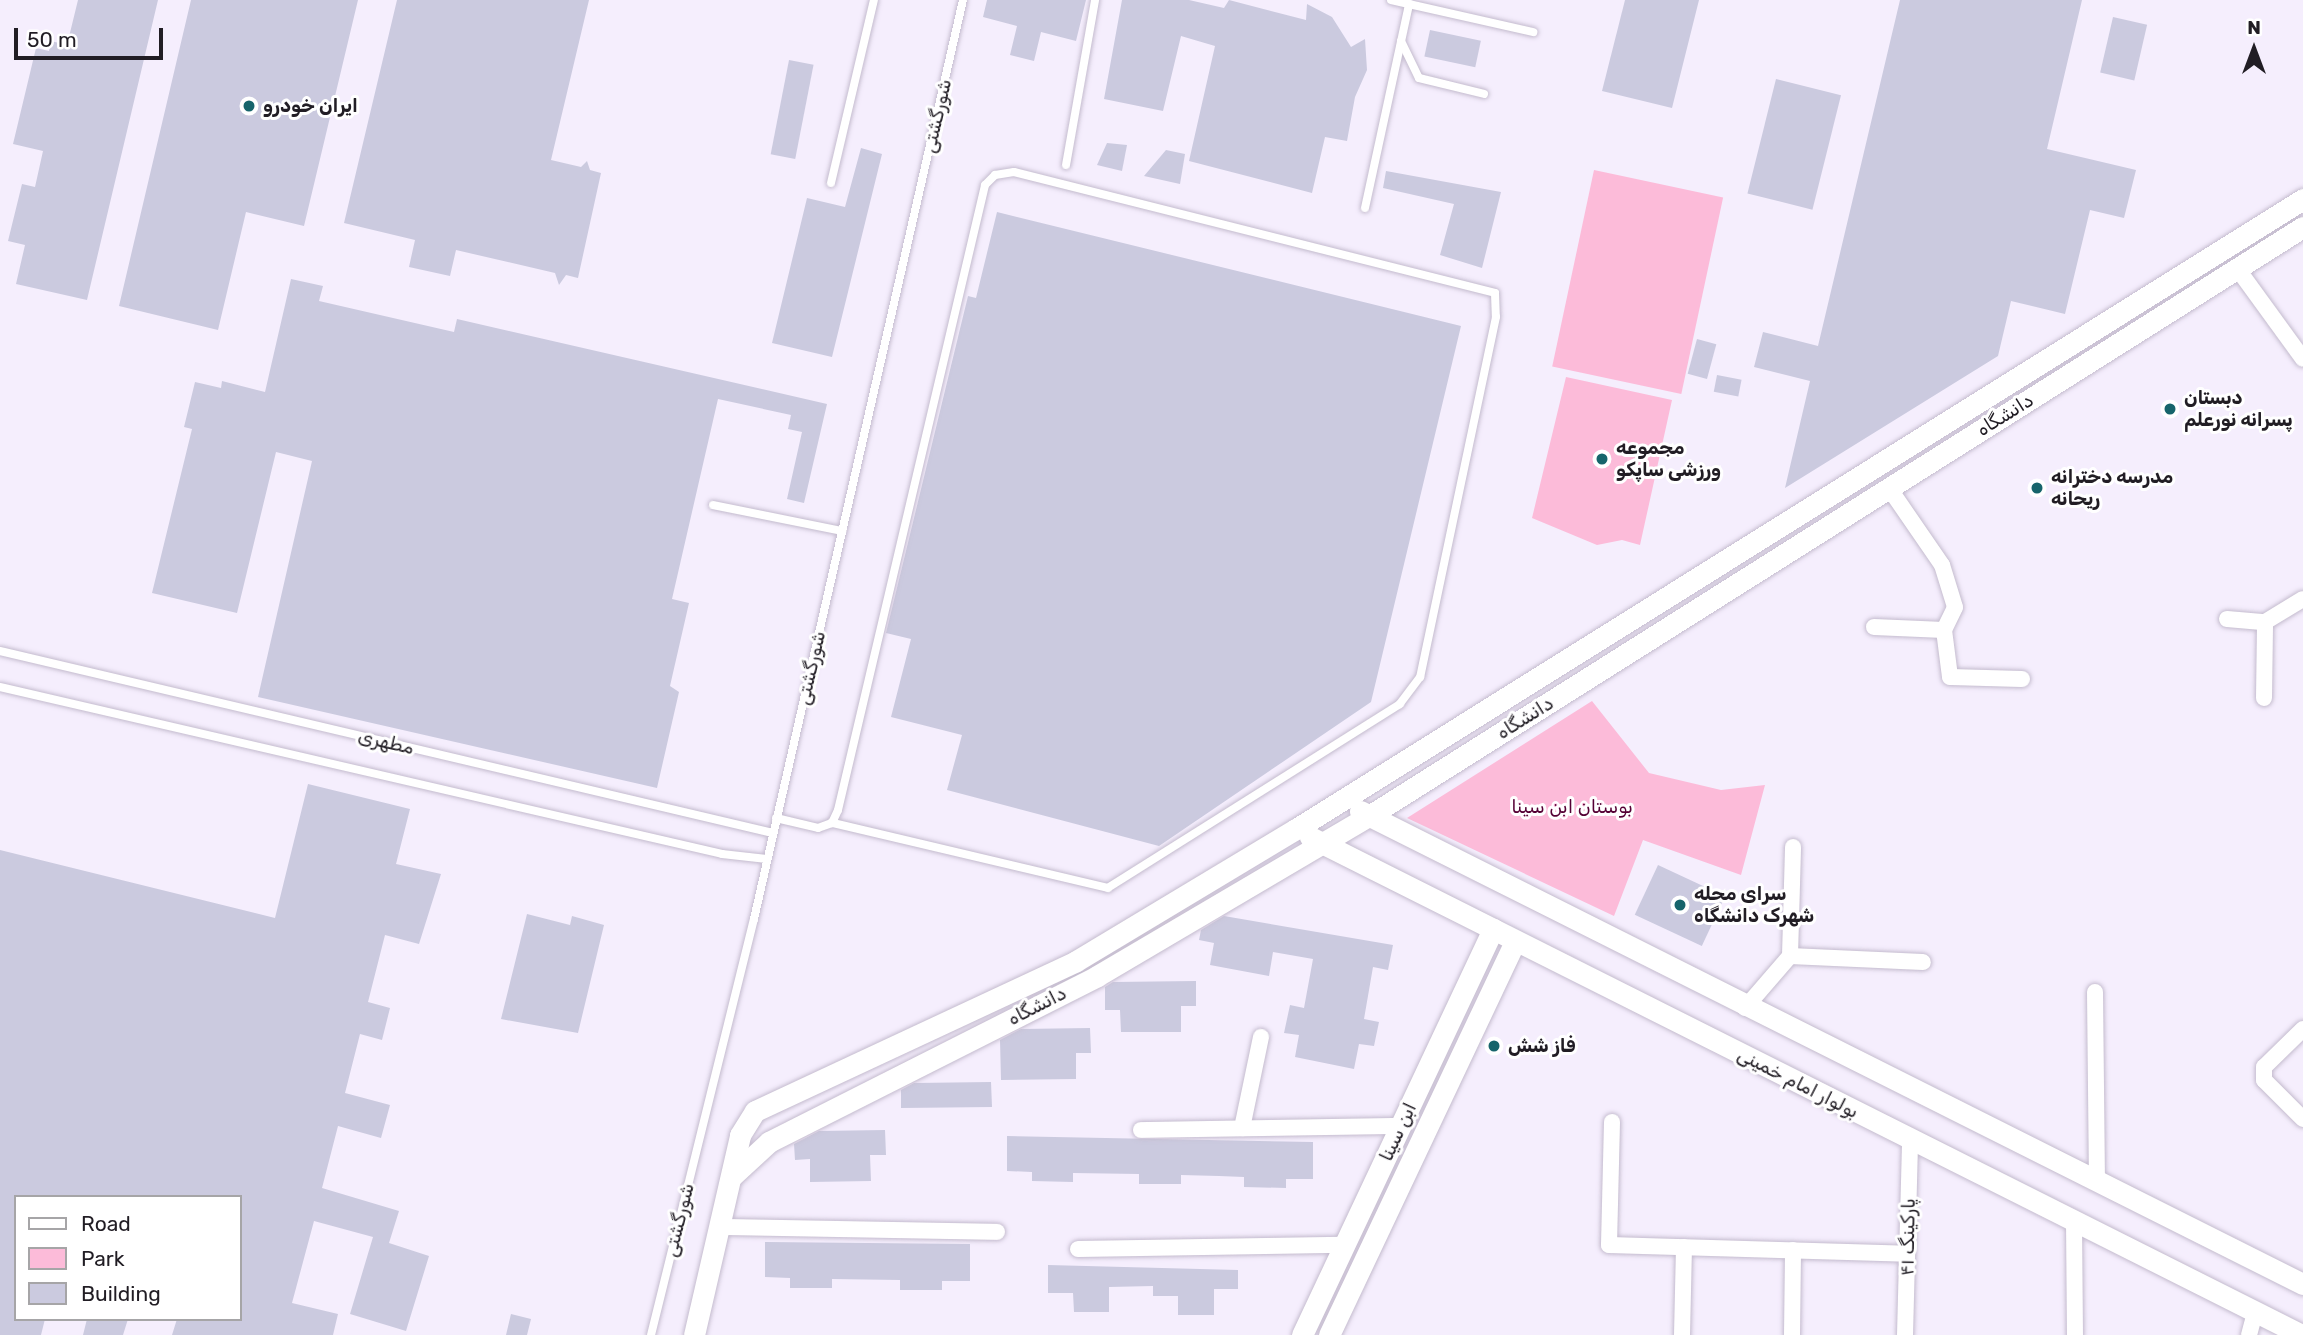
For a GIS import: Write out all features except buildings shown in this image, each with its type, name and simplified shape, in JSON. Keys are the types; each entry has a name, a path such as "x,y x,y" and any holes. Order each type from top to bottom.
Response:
{"street":[{"name":"دانشگاه","path":"731,1177 744,1122 755,1111 1076,961 1297,830 2303,199"},
{"name":"دانشگاه","path":"731,1177 769,1142 1097,976 1319,842 1369,816 2303,227"},
{"path":"2237,268 2303,359"},
{"path":"1889,488 1942,565 1955,607 1944,630 1950,677 2022,679"},
{"path":"2227,619 2265,622 2303,599"},
{"path":"2264,698 2265,622"},
{"path":"1874,626 1944,630"},
{"path":"1344,800 1369,816 1745,1008 2303,1284"},
{"name":"بولوار امام خمینی","path":"1297,830 2302,1335"},
{"path":"1745,1008 1790,956 1793,847"},
{"name":"ابن سینا","path":"1302,1335 1493,929"},
{"name":"ابن سینا","path":"1329,1335 1515,941"},
{"path":"1790,956 1923,962"},
{"path":"2095,992 2097,1182"},
{"path":"2303,1029 2264,1067 2264,1080 2303,1119"},
{"path":"1242,1128 1261,1037"},
{"path":"1612,1122 1609,1245 1908,1254"},
{"path":"1141,1130 1400,1126"},
{"name":"پارکینگ ۴۱","path":"1905,1335 1910,1139"},
{"path":"695,1335 731,1177"},
{"path":"2074,1221 2075,1335"},
{"path":"720,1227 997,1232"},
{"path":"1078,1249 1344,1245"},
{"path":"1682,1335 1684,1247"},
{"path":"1792,1335 1793,1250"},
{"path":"2249,1335 2255,1312"}],"lane":[{"path":"831,183 874,0"},
{"name":"شورگشتی","path":"651,1335 767,859 963,0"},
{"path":"1066,165 1094,0"},
{"path":"1393,0 1533,32"},
{"path":"1365,208 1409,4"},
{"path":"1401,41 1419,78 1484,93"},
{"path":"776,818 818,828 832,822 1088,888 1108,888 1400,704 1420,677 1496,317 1494,293 1014,172 995,175 985,185 832,822"},
{"path":"713,505 842,531"},
{"name":"مطهری","path":"0,651 773,833"},
{"name":"مطهری","path":"0,687 722,854 767,859"}],"green space":[{"path":"1594,170 1723,197 1681,394 1552,367"},
{"name":"مجموعه ورزشی ساپکو","path":"1566,377 1672,400 1640,545 1622,540 1597,545 1532,518"},
{"name":"بوستان ابن سینا","path":"1592,701 1649,773 1721,790 1765,785 1741,875 1643,840 1614,916 1407,818"}],"place":[{"name":"ایران خودرو","path":"249,106"},
{"name":"دبستان پسرانه نورعلم","path":"2170,409"},
{"name":"مجموعه ورزشی ساپکو","path":"1602,459"},
{"name":"مدرسه دخترانه ریحانه","path":"2037,488"},
{"name":"سرای محله شهرک دانشگاه","path":"1680,905"},
{"name":"فاز شش","path":"1494,1046"}]}
